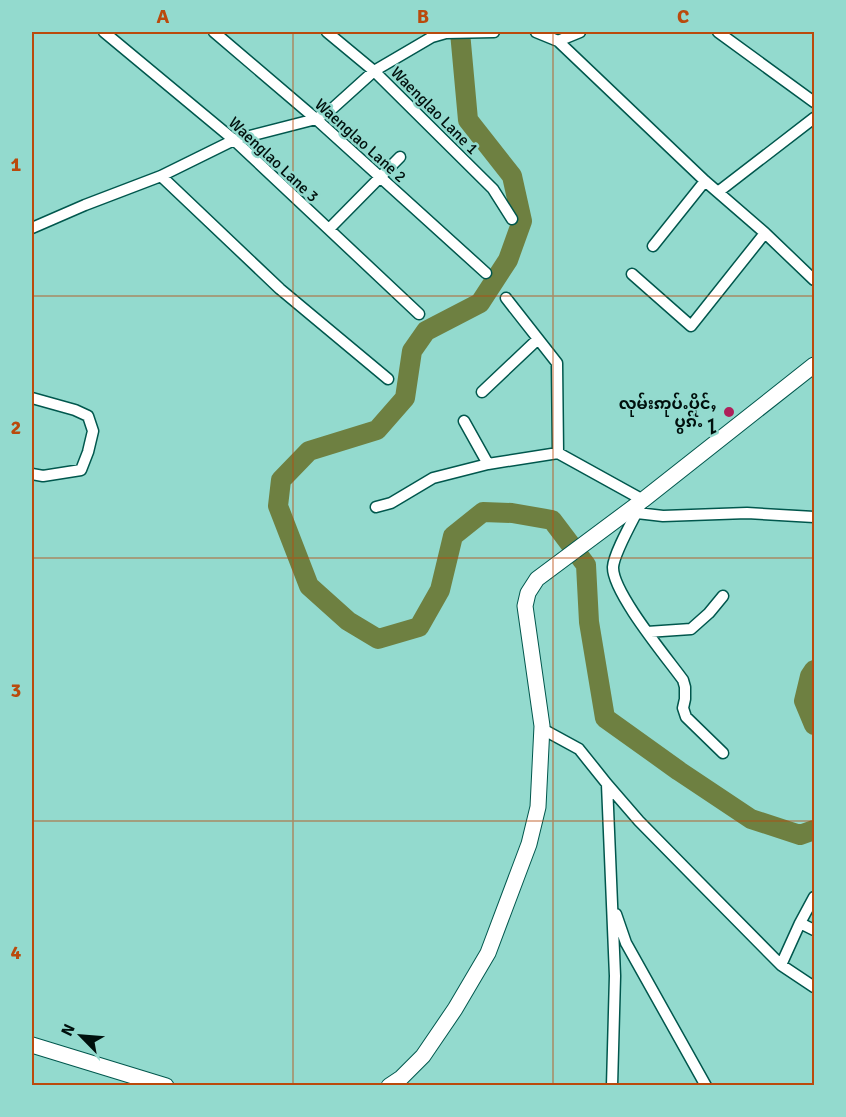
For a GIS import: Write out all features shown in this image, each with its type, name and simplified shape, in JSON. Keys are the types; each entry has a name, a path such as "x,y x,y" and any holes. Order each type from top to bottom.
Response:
{"main road":[{"path":"389,1086 401,1078 423,1056 456,1009 488,953 528,844 538,807 542,726 525,606 528,593 537,579 559,561 640,506 814,365"},
{"path":"32,1045 166,1086"}],"street":[{"name":"Waenglao Lane 3","path":"104,32 234,140 419,314"},
{"name":"Waenglao Lane 2","path":"214,32 316,119 486,273"},
{"name":"Waenglao Lane 1","path":"327,32 374,71 493,189 512,219"},
{"path":"32,228 161,176 234,140 316,119 333,108 374,71 429,34 494,32"},
{"path":"536,32 558,41 705,181 765,233 814,280"},
{"path":"558,41 580,32"},
{"path":"718,32 814,102"},
{"path":"718,192 814,118"},
{"path":"329,229 400,157"},
{"path":"161,176 280,289 388,379"},
{"path":"653,246 705,181"},
{"path":"632,274 691,326 765,233"},
{"path":"506,298 556,363 558,453"},
{"path":"482,392 538,339"},
{"path":"32,398 88,416 93,431 81,470 43,476 32,474"},
{"path":"464,421 488,464"},
{"path":"376,507 391,503 433,478 488,464 558,453 640,506 663,516 747,513 814,517"},
{"path":"640,506 618,550 613,567 618,587 647,632 683,680 685,687 683,708 686,717 723,753"},
{"path":"647,632 692,629 723,596"},
{"path":"542,726 546,731 579,749 654,836 781,965 814,987"},
{"path":"607,784 615,976 612,1086"},
{"path":"781,965 814,897"},
{"path":"612,902 626,942 706,1086"},
{"path":"800,923 814,930"}],"waterway":[{"path":"460,32 468,120 512,176 522,221 508,260 480,303 426,331 412,351 405,398 377,430 309,451 281,480 278,506 309,586 348,621 378,639 419,627 440,590 453,536 483,512 512,513 552,520 586,565 589,622 605,718 751,819 800,835 814,830"},
{"path":"814,670 810,676 804,701 814,725"}],"place":[{"name":"လုမ်းဢုပ်ႉပိူင်ႇ ပွၵ်ႉ ႑","path":"729,412"}]}
